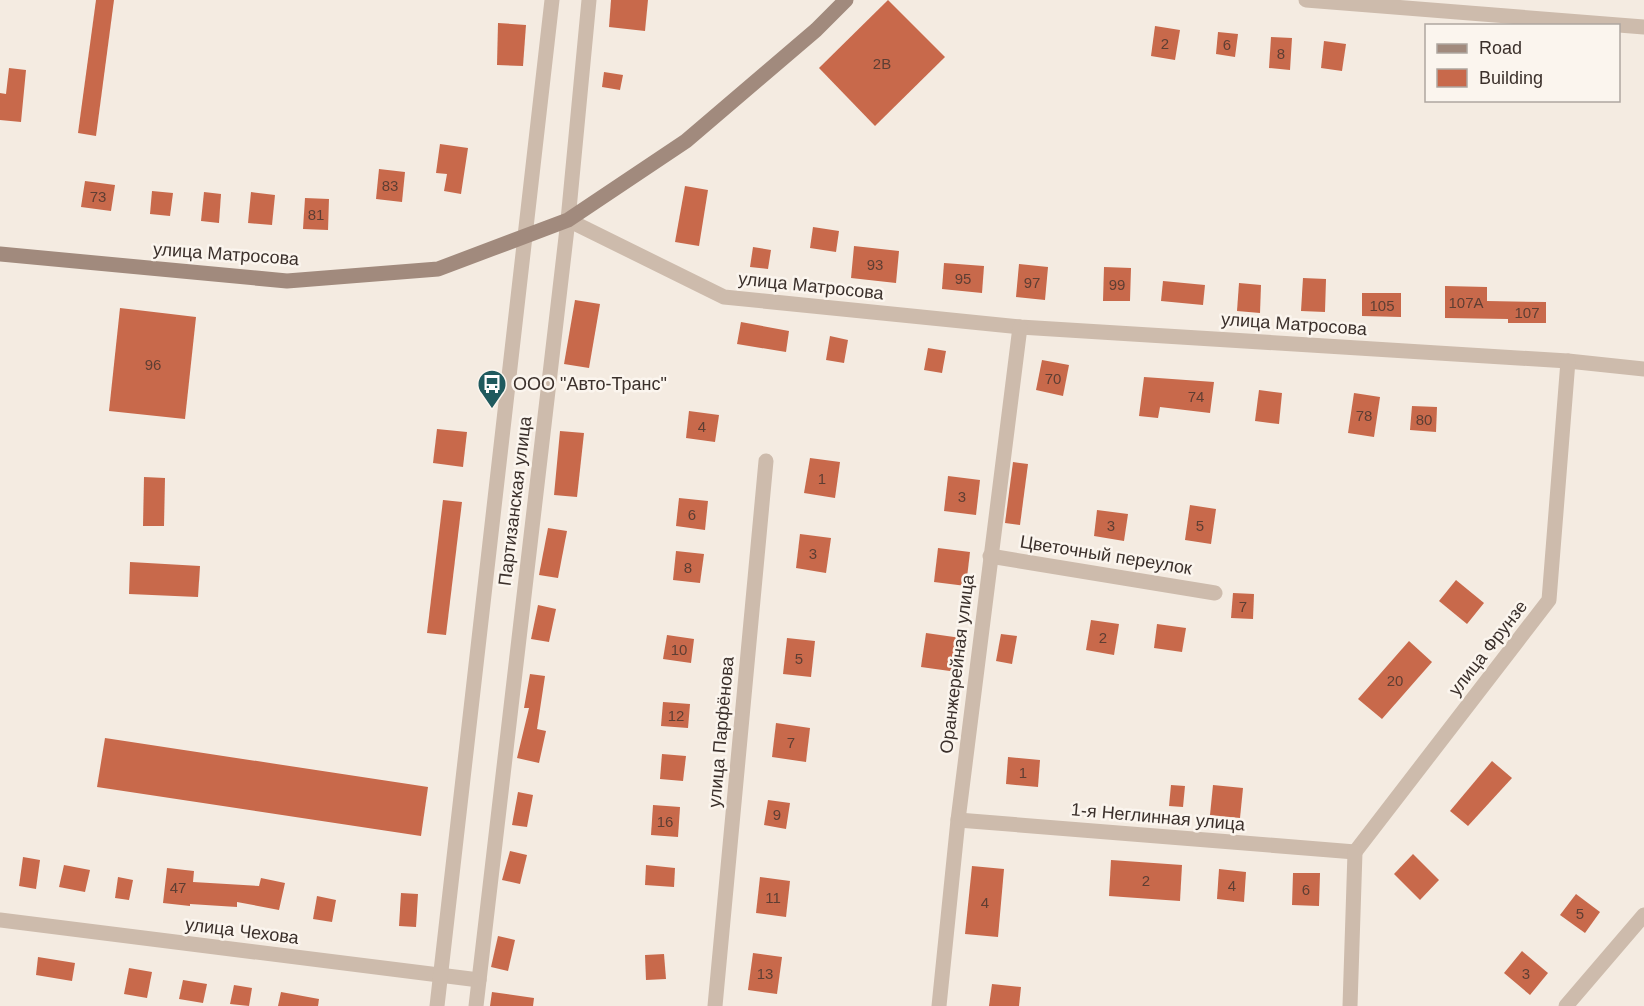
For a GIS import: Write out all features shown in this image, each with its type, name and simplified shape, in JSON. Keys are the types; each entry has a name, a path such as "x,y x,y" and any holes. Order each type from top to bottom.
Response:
{"main road":[{"path":"568,220 686,141 816,30 846,0"},
{"name":"улица Матросова","path":"0,254 286,281 438,269 568,220"}],"street":[{"path":"437,1006 552,0"},
{"name":"Партизанская улица","path":"476,1006 568,220 589,0"},
{"path":"1306,0 1606,24"},
{"path":"1620,25 1644,27"},
{"name":"улица Матросова","path":"568,220 723,297 1020,327 1568,361 1644,369"},
{"name":"Оранжерейная улица","path":"939,1006 958,820 1020,327"},
{"name":"улица Фрунзе","path":"1355,852 1549,600 1568,361"},
{"name":"улица Парфёнова","path":"715,1006 766,461"},
{"name":"Цветочный переулок","path":"990,556 1215,593"},
{"name":"1-я Неглинная улица","path":"958,820 1355,852"},
{"path":"1350,1006 1355,852"},
{"path":"1566,1006 1644,915"},
{"name":"улица Чехова","path":"0,920 479,980"}],"building":[{"path":"96,0 114,0 96,136 78,133"},
{"path":"611,0 648,0 645,31 609,27"},
{"path":"888,0 945,57 875,126 819,68"},
{"path":"498,23 526,25 523,66 497,65"},
{"path":"1155,26 1180,30 1175,60 1151,56"},
{"path":"1218,32 1238,34 1235,57 1216,54"},
{"path":"1271,37 1292,38 1290,70 1269,68"},
{"path":"1324,41 1346,44 1342,71 1321,68"},
{"path":"9,68 26,70 21,122 0,120 0,93 6,94"},
{"path":"604,72 623,75 620,90 602,87"},
{"path":"440,144 468,148 461,194 444,191 447,174 436,173"},
{"path":"379,169 405,172 402,202 376,199"},
{"path":"85,181 115,185 111,211 81,207"},
{"path":"685,186 708,190 699,246 675,242"},
{"path":"152,191 173,193 170,216 150,214"},
{"path":"204,192 221,194 219,223 201,221"},
{"path":"251,192 275,195 272,225 248,223"},
{"path":"305,198 329,199 328,230 303,229"},
{"path":"813,227 839,231 836,252 810,248"},
{"path":"854,246 899,251 896,283 851,278"},
{"path":"753,247 771,250 768,269 750,267"},
{"path":"944,263 984,266 982,293 942,289"},
{"path":"1019,264 1048,267 1045,300 1016,297"},
{"path":"1104,267 1131,268 1130,301 1103,301"},
{"path":"1303,278 1326,279 1325,312 1301,311"},
{"path":"1163,281 1205,285 1203,305 1161,301"},
{"path":"1239,283 1261,285 1260,313 1237,311"},
{"path":"1445,286 1487,287 1487,301 1546,302 1546,323 1508,323 1508,319 1445,318"},
{"path":"1362,293 1401,293 1401,317 1362,316"},
{"path":"575,300 600,304 589,368 564,364"},
{"path":"120,308 196,317 185,419 109,411"},
{"path":"741,322 789,331 786,352 737,344"},
{"path":"830,336 848,340 844,363 826,360"},
{"path":"928,348 946,351 942,373 924,370"},
{"path":"1042,360 1069,365 1063,396 1036,390"},
{"path":"1144,377 1214,382 1210,413 1160,407 1158,418 1139,416"},
{"path":"1259,390 1282,393 1279,424 1255,421"},
{"path":"1354,393 1380,397 1374,437 1348,433"},
{"path":"1412,406 1437,407 1436,432 1410,430"},
{"path":"689,411 719,415 715,442 686,438"},
{"path":"437,429 467,432 463,467 433,463"},
{"path":"560,431 584,433 577,497 554,495"},
{"path":"810,458 840,462 835,498 804,493"},
{"path":"1013,462 1028,464 1020,525 1005,523"},
{"path":"948,476 980,480 976,515 944,511"},
{"path":"144,477 165,478 164,526 143,526"},
{"path":"679,498 708,501 705,530 676,526"},
{"path":"443,500 462,502 446,635 427,633"},
{"path":"1190,505 1216,509 1211,544 1185,540"},
{"path":"1097,510 1128,514 1124,541 1094,536"},
{"path":"548,528 567,531 558,578 539,575"},
{"path":"800,534 831,538 826,573 796,568"},
{"path":"938,548 970,552 966,586 934,582"},
{"path":"676,551 704,554 700,583 673,580"},
{"path":"130,562 200,566 198,597 129,594"},
{"path":"1456,580 1484,603 1467,624 1439,601"},
{"path":"1233,593 1254,594 1253,619 1231,618"},
{"path":"538,605 556,609 549,642 531,639"},
{"path":"1091,620 1119,624 1114,655 1086,650"},
{"path":"1157,624 1186,628 1182,652 1154,648"},
{"path":"926,633 961,638 957,672 921,667"},
{"path":"1001,634 1017,636 1012,664 996,661"},
{"path":"667,635 694,639 691,663 663,659"},
{"path":"787,638 815,641 811,677 783,674"},
{"path":"1409,641 1432,662 1382,719 1358,699"},
{"path":"530,674 545,676 537,729 546,731 539,763 517,758 529,708 524,708"},
{"path":"663,702 690,704 688,728 661,726"},
{"path":"776,723 810,728 806,762 772,757"},
{"path":"105,738 428,787 421,836 97,787"},
{"path":"662,754 686,756 683,781 660,779"},
{"path":"1008,757 1040,760 1038,787 1006,784"},
{"path":"1492,761 1512,778 1468,826 1450,811"},
{"path":"1171,785 1185,786 1183,807 1169,806"},
{"path":"1213,785 1243,788 1240,818 1210,815"},
{"path":"518,792 533,795 527,827 512,825"},
{"path":"768,800 790,803 786,829 764,825"},
{"path":"653,805 680,807 678,837 651,835"},
{"path":"510,851 527,855 520,884 502,880"},
{"path":"1413,854 1439,880 1420,900 1394,874"},
{"path":"23,857 40,860 36,889 19,886"},
{"path":"1111,860 1182,865 1180,901 1109,896"},
{"path":"64,865 90,870 85,892 59,887"},
{"path":"646,865 675,868 674,887 645,885"},
{"path":"972,866 1004,869 998,937 965,934"},
{"path":"167,868 194,871 193,882 259,886 261,878 285,883 279,910 237,902 237,907 163,903"},
{"path":"1219,869 1246,872 1244,902 1217,899"},
{"path":"1293,873 1320,873 1319,906 1292,905"},
{"path":"118,877 133,880 129,900 115,898"},
{"path":"760,877 790,881 786,917 756,913"},
{"path":"401,893 418,894 416,927 399,926"},
{"path":"1576,894 1600,912 1585,933 1560,915"},
{"path":"317,896 336,900 332,922 313,919"},
{"path":"498,936 515,940 508,971 491,967"},
{"path":"1522,951 1548,973 1530,995 1504,973"},
{"path":"753,953 782,957 777,994 748,990"},
{"path":"664,954 666,979 646,980 645,955"},
{"path":"38,957 75,963 72,981 36,975"},
{"path":"129,968 152,972 147,998 124,994"},
{"path":"183,980 207,984 203,1003 179,999"},
{"path":"992,984 1021,987 1019,1006 989,1006"},
{"path":"234,985 252,988 249,1006 230,1004"},
{"path":"281,992 319,999 318,1006 278,1006"},
{"path":"492,992 534,998 533,1006 490,1006"}],"place":[{"name":"ООО \"Авто-Транс\"","path":"492,410"}]}
